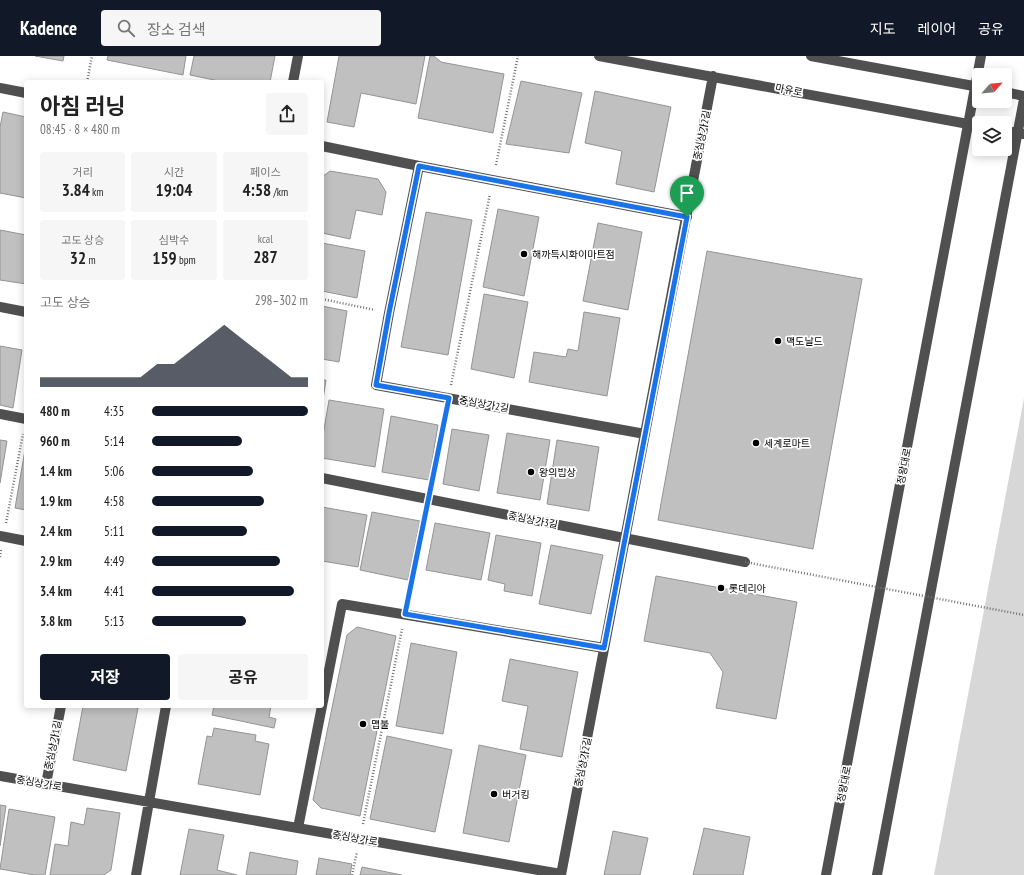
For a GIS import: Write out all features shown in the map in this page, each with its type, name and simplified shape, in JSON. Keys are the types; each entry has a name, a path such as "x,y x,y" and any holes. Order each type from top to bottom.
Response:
{"street":[{"path":"293,80 298,56"},
{"name":"마유로","path":"599,56 972,125"},
{"path":"811,56 972,86"},
{"name":"정왕대로","path":"979,68 981,56"},
{"name":"중심상가2길","path":"561,874 713,76"},
{"path":"0,88 24,93"},
{"path":"877,875 1021,134 1024,98 1012,94"},
{"name":"정왕대로","path":"826,875 972,108"},
{"path":"324,146 687,217"},
{"name":"중심상가2길","path":"419,166 376,385 645,434"},
{"path":"0,307 24,312"},
{"path":"0,414 24,419"},
{"name":"중심상가3길","path":"324,478 745,562"},
{"path":"2,537 24,541"},
{"path":"324,696 342,604 604,648"},
{"name":"중심상가1길","path":"46,784 61,708"},
{"path":"136,875 166,708"},
{"path":"298,828 322,708"},
{"name":"중심상가로","path":"0,776 561,874"}],"path":[{"path":"87,80 92,56"},
{"path":"352,875 518,56"},
{"path":"324,299 389,313"},
{"path":"0,557 2,537 24,429"},
{"path":"745,562 1024,615"}],"shaded area":[{"path":"1024,398 1024,875 934,875"}],"building":[{"path":"35,56 64,56 63,61"},
{"path":"108,56 186,56 183,75 107,60"},
{"path":"194,56 275,56 270,80 214,80 190,75"},
{"path":"339,56 425,56 416,104 361,93 354,127 327,122"},
{"path":"430,56 434,56 441,62 504,74 493,133 418,118"},
{"path":"521,81 582,93 569,153 506,144"},
{"path":"595,91 671,107 654,192 616,184 622,151 585,143"},
{"path":"3,112 24,117 24,198 0,193 0,127"},
{"path":"330,171 378,179 386,192 382,215 356,210 350,239 324,233 324,176"},
{"path":"498,209 539,217 524,296 483,287"},
{"path":"426,212 472,220 448,355 401,347"},
{"path":"598,223 642,232 628,310 583,301"},
{"path":"0,230 24,235 24,284 0,280"},
{"path":"324,243 365,251 357,298 324,291"},
{"path":"707,251 862,279 813,549 658,520"},
{"path":"484,294 528,302 514,378 471,369"},
{"path":"324,306 347,311 339,362 324,359"},
{"path":"584,312 620,318 607,396 529,382 534,352 566,357 568,349 578,351"},
{"path":"0,346 22,350 13,408 0,405"},
{"path":"324,380 326,380 324,393"},
{"path":"329,400 384,409 375,467 324,458 324,429"},
{"path":"391,416 438,425 429,480 382,472"},
{"path":"452,429 489,435 479,491 443,484"},
{"path":"507,433 550,440 540,500 497,493"},
{"path":"0,440 7,441 0,483"},
{"path":"557,440 599,447 589,511 547,504"},
{"path":"24,456 24,510 15,508"},
{"path":"324,507 367,515 358,567 324,561"},
{"path":"372,512 420,521 408,580 360,570"},
{"path":"435,523 490,533 481,580 426,570"},
{"path":"496,535 541,543 532,596 504,591 505,584 488,580"},
{"path":"551,545 603,555 591,614 539,604"},
{"path":"656,576 797,602 776,719 716,708 723,672 710,653 644,641"},
{"path":"357,627 396,636 360,816 321,808 313,800 347,635"},
{"path":"411,643 457,652 443,734 396,726"},
{"path":"510,659 578,672 562,757 520,749 528,706 502,701"},
{"path":"83,708 138,708 126,771 73,760"},
{"path":"214,708 271,708 269,717 276,719 274,728 212,715"},
{"path":"214,728 256,735 255,741 269,744 260,795 198,784 207,736 212,737"},
{"path":"387,736 452,750 435,832 370,819"},
{"name":"버거킹","path":"479,745 526,755 509,842 463,833"},
{"path":"0,805 6,806 0,846"},
{"path":"87,808 120,813 111,870 104,875 50,875 55,844 68,846 71,822 84,825"},
{"path":"9,809 55,817 45,875 35,875 0,869"},
{"path":"704,828 750,837 743,875 693,875"},
{"path":"189,829 224,835 217,870 237,875 180,875"},
{"path":"613,831 648,838 640,875 604,875"},
{"path":"250,852 298,861 296,875 246,875"},
{"path":"319,858 352,864 350,875 316,875"},
{"path":"362,867 402,875 360,875"}],"place":[{"name":"해까득시화이마트점","path":"524,254"},
{"name":"맥도날드","path":"778,341"},
{"name":"세계로마트","path":"756,443"},
{"name":"왕의밥상","path":"531,472"},
{"name":"롯데리아","path":"721,588"},
{"name":"맵불","path":"363,724"},
{"name":"버거킹","path":"494,794"}],"route":[{"path":"419,166 687,217 604,648 405,614 449,398 376,385 419,166"}]}
